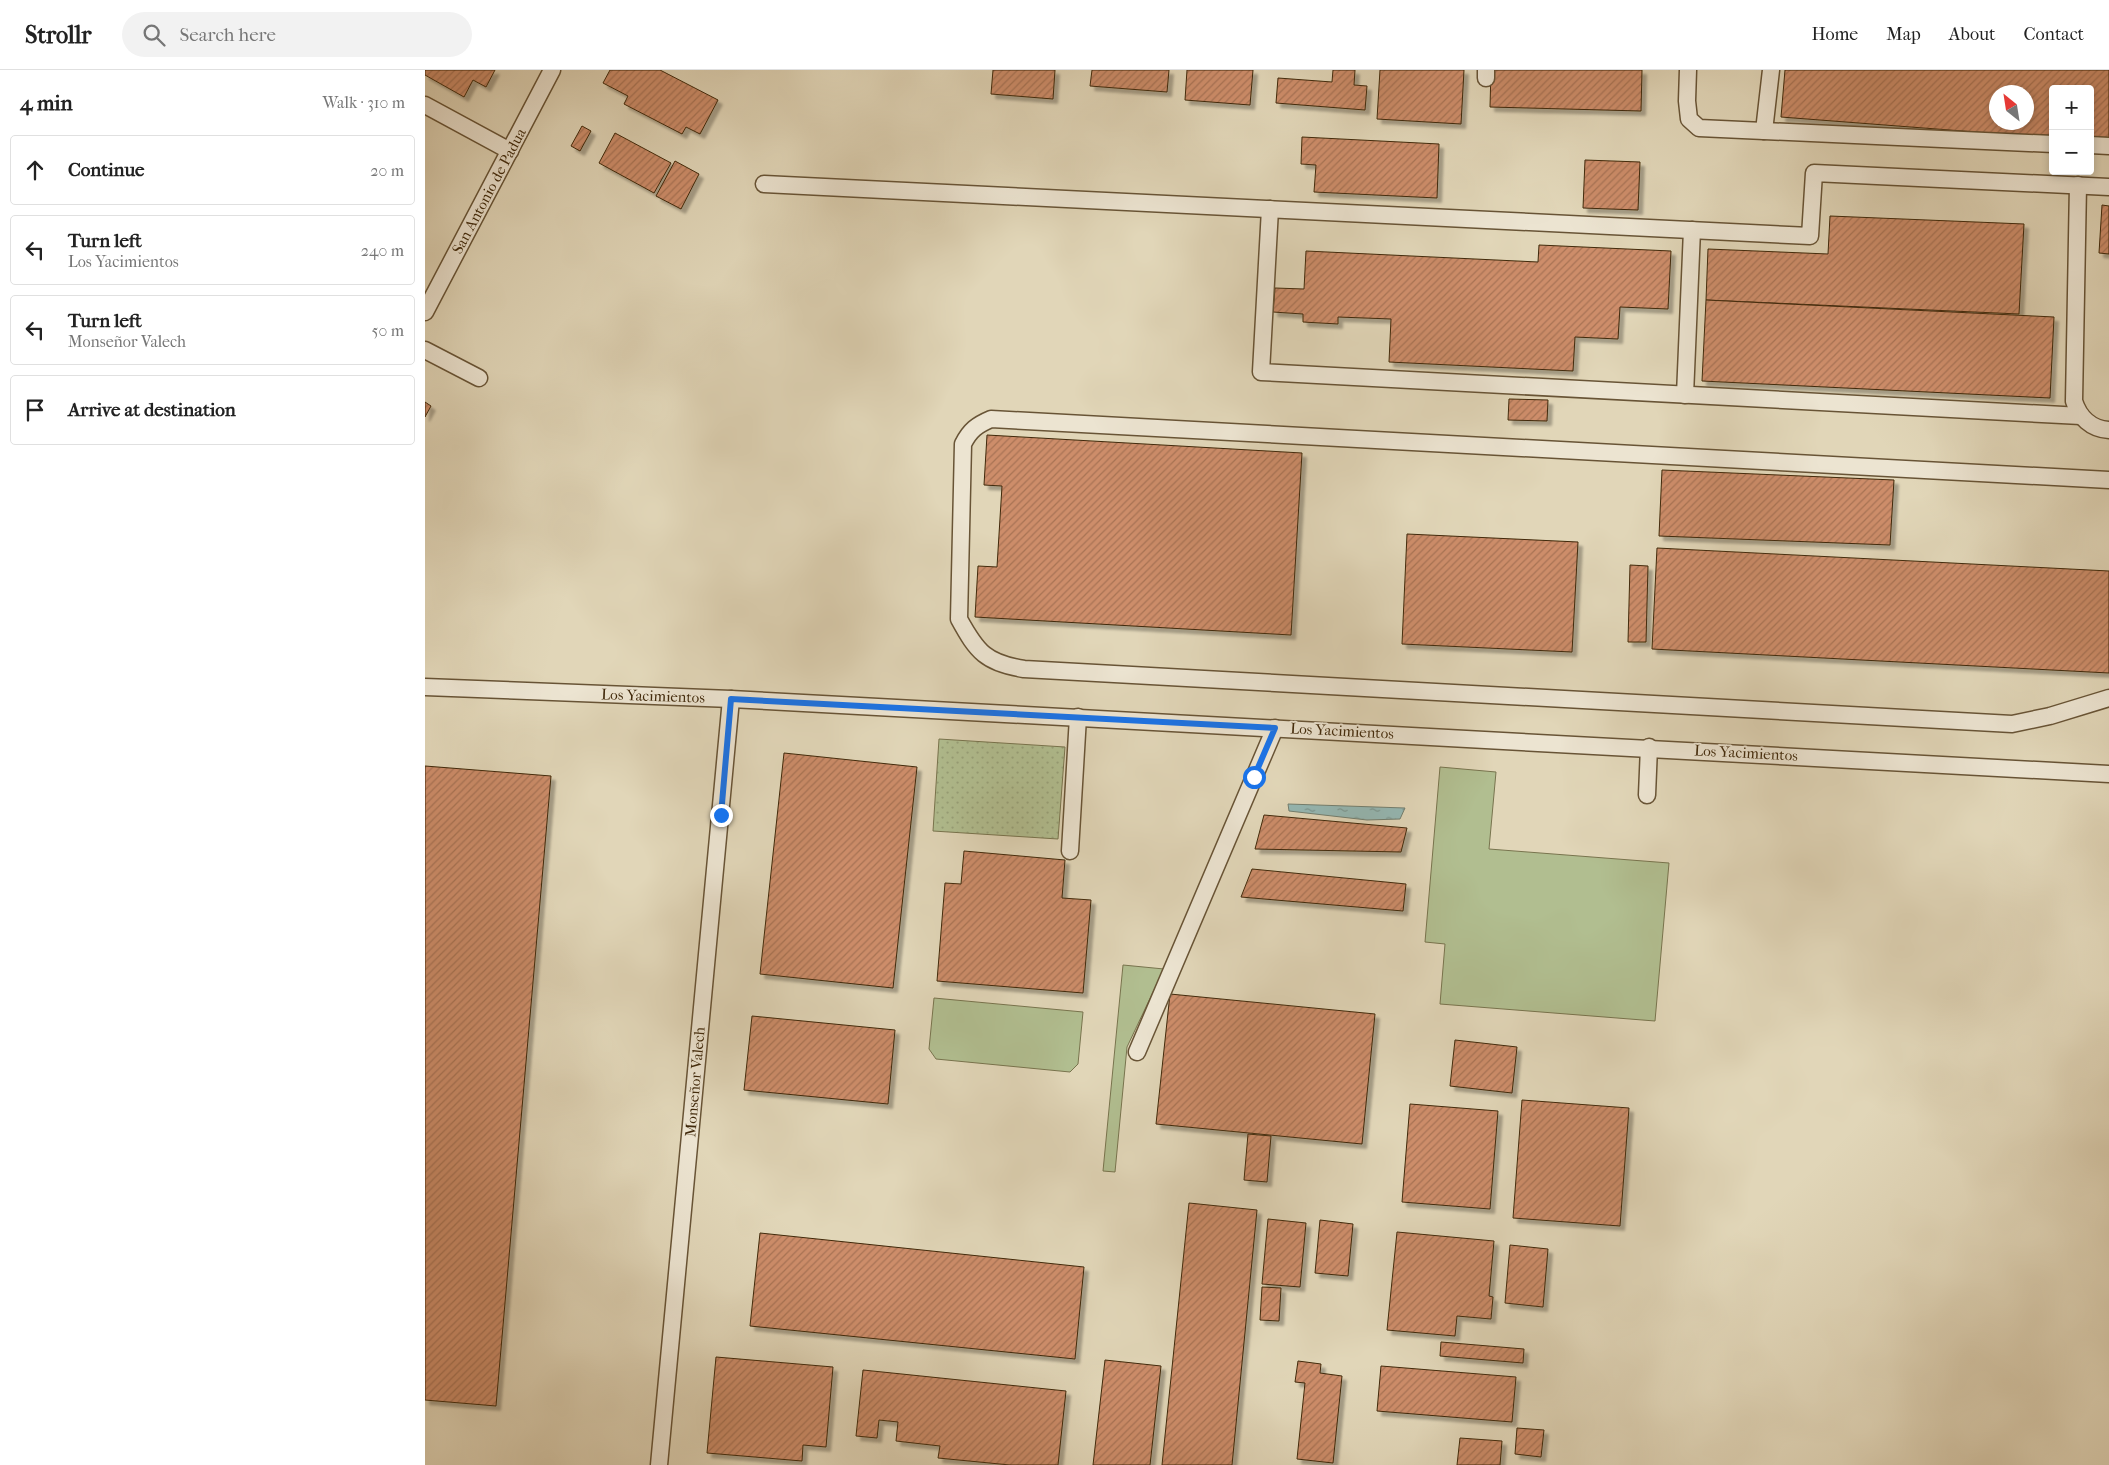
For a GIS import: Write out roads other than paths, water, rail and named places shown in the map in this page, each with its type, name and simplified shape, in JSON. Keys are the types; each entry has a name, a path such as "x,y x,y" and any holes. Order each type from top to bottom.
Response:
{"street":[{"name":"San Antonio de Padua","path":"425,312 552,70"},
{"path":"1688,70 1687,101 1689,119 1699,128 2049,144"},
{"path":"1763,131 1771,70"},
{"path":"425,105 510,151"},
{"path":"2094,145 2109,146"},
{"path":"764,184 1810,236 1814,173 2109,186"},
{"path":"2078,185 2074,401 2081,416 2095,427 2109,430"},
{"path":"1270,209 1261,372 2081,416"},
{"path":"1685,395 1692,230"},
{"path":"425,350 479,378"},
{"path":"2109,480 991,419 977,424 969,432 963,444 959,619 969,639 983,655 1007,666 1025,668 2012,724 2050,716 2109,698"},
{"name":"Los Yacimientos","path":"425,687 731,699 2109,774"},
{"name":"Monseñor Valech","path":"659,1465 731,699"},
{"path":"1070,851 1079,718"},
{"path":"1137,1052 1275,728"},
{"path":"1647,795 1649,748"}],"water":[{"path":"1288,804 1405,808 1400,819 1367,820 1289,811"}]}
